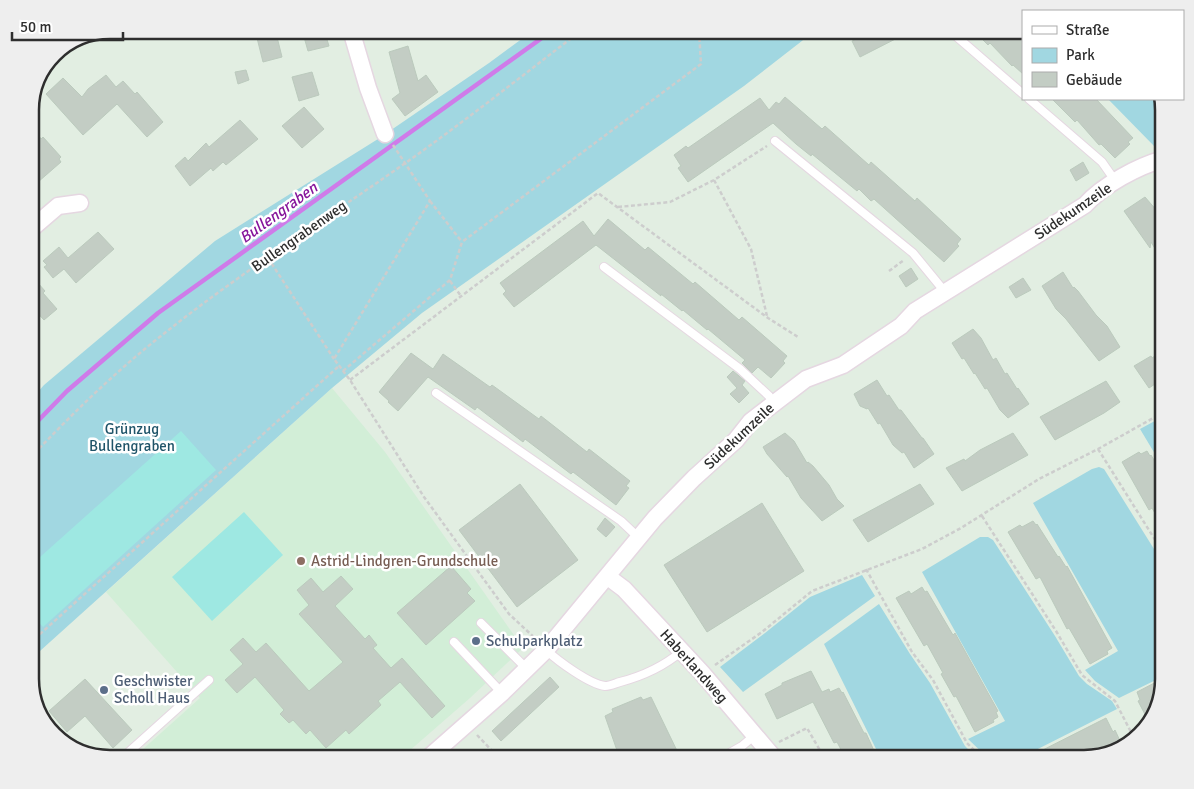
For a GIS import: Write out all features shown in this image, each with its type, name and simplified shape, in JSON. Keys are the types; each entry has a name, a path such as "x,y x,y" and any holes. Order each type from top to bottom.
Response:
{"street":[{"path":"353,39 385,134"},
{"name":"Südekumzeile","path":"438,750 502,693 546,650 639,538 675,498 736,440 751,421 806,379 843,365 901,326 915,311 1085,205 1094,195 1146,164 1155,162"},
{"path":"39,222 58,206 80,202"},
{"name":"Haberlandweg","path":"608,577 624,589 702,672 768,750"}],"lane":[{"path":"959,39 1022,93"},
{"path":"1030,100 1102,162 1116,182"},
{"path":"775,141 913,253 945,292"},
{"path":"604,267 740,369 774,403"},
{"path":"436,394 621,521 639,538"},
{"path":"481,622 527,669"},
{"path":"454,642 502,693"},
{"path":"546,650 581,675 606,686 640,677 671,660 682,651"},
{"path":"131,750 209,680"},
{"path":"735,750 755,735"}],"path":[{"name":"Bullengrabenweg","path":"39,449 117,373 166,332 268,258 405,163 570,39"},
{"path":"343,371 450,280 462,242 701,64 700,39"},
{"path":"385,134 430,201 462,242"},
{"path":"617,208 670,202 714,180 775,141"},
{"path":"714,180 751,249 768,318"},
{"path":"350,380 598,193 768,318 798,337"},
{"path":"334,359 430,201"},
{"path":"889,271 913,253"},
{"path":"268,258 334,359 350,380 424,497 509,614 546,650"},
{"path":"450,280 461,296"},
{"path":"39,635 339,366"},
{"path":"702,672 762,632 812,591 922,549 982,516 1039,479 1155,417"},
{"path":"1098,449 1155,540"},
{"path":"982,516 1082,675 1115,701 1131,733"},
{"path":"866,570 912,652 933,680 967,743 974,750"},
{"path":"467,725 491,750"},
{"path":"780,742 807,728 820,750"}],"shaded area":[{"name":"Astrid-Lindgren-Grundschule","path":"332,388 385,452 523,648 410,750 142,750 200,698 106,592"},
{"path":"181,431 216,470 43,627 39,623 39,558"},
{"path":"244,512 283,555 212,621 172,577"}],"green space":[{"name":"Grünzug Bullengraben","path":"522,39 804,39 744,86 422,313 332,388 39,652 39,391 215,241 378,139"},
{"path":"1109,100 1155,100 1154,146"},
{"path":"1155,421 1155,454 1140,429"},
{"path":"1099,467 1104,469 1155,551 1155,680 1119,698 1095,681 1085,670 1118,651 1033,503 1092,469"},
{"path":"980,537 988,537 993,540 1079,676 1087,684 1112,701 1117,709 1036,750 980,750 968,739 1005,721 922,572"},
{"path":"862,575 875,596 743,692 720,667 810,597"},
{"path":"879,604 930,683 969,750 877,750 824,644"}],"building":[{"path":"257,39 278,39 282,57 263,62"},
{"path":"305,39 327,39 329,46 308,51"},
{"path":"895,39 860,57 852,41"},
{"path":"982,39 1022,39 1022,73 1012,66 990,43 988,45"},
{"path":"408,46 418,81 426,75 438,92 405,116 392,99 400,93 389,52"},
{"path":"246,70 249,80 238,84 235,72"},
{"path":"312,72 319,95 299,101 292,77"},
{"path":"106,75 116,87 123,81 135,94 137,92 163,122 147,137 117,104 83,135 46,94 63,78 82,97 88,89"},
{"path":"785,97 822,129 825,126 869,165 871,162 915,201 917,198 961,239 957,244 959,246 944,262 874,199 871,201 859,189 857,191 812,154 811,156 796,144 773,123 688,182 678,168 681,166 674,155 686,146 688,148 760,98 769,110 776,102 779,104"},
{"path":"1053,100 1097,100 1133,138 1128,142 1130,144 1115,158 1101,144 1099,145 1077,120 1075,122"},
{"path":"304,107 324,129 302,148 282,126"},
{"path":"240,120 258,139 226,165 223,162 213,171 211,168 190,186 175,166 185,157 188,161 206,143 209,147"},
{"path":"39,136 41,139 43,137 61,157 59,159 61,162 39,181"},
{"path":"1083,162 1089,173 1076,181 1070,170"},
{"path":"1145,197 1155,209 1155,248 1151,242 1150,248 1124,211"},
{"path":"608,219 645,250 648,247 693,284 695,282 739,320 742,317 787,356 783,361 785,363 771,378 758,367 752,373 742,363 745,360 708,329 661,294 661,296 596,245 514,307 503,294 506,291 500,283 583,221 594,236"},
{"path":"98,232 114,249 76,283 64,269 53,278 44,267 47,265 43,261 59,247 68,258"},
{"path":"911,268 918,279 906,287 899,276"},
{"path":"1063,272 1073,288 1078,291 1107,326 1120,347 1099,361 1056,309 1042,286"},
{"path":"1023,278 1031,290 1016,298 1009,287"},
{"path":"39,284 45,291 43,293 57,309 44,320 39,315"},
{"path":"973,329 981,338 993,360 996,358 1005,374 1007,373 1029,404 1008,418 1000,410 987,388 985,389 952,343"},
{"path":"411,353 433,369 443,354 490,387 492,385 539,419 541,416 587,452 589,449 630,481 626,486 629,488 616,505 525,439 523,442 477,407 475,410 428,377 398,411 379,392"},
{"path":"1151,356 1152,358 1155,356 1155,384 1149,388 1134,366"},
{"path":"733,371 745,381 742,385 749,393 739,403 730,394 737,388 727,377"},
{"path":"877,380 887,396 889,395 934,454 914,468 904,452 902,453 893,445 880,423 878,424 868,408 860,406 854,394"},
{"path":"1106,381 1120,402 1055,440 1040,417"},
{"path":"785,433 794,441 807,463 813,466 844,506 822,521 801,498 788,476 767,454 763,447"},
{"path":"1013,433 1028,455 962,491 946,468 964,459 965,461 980,450"},
{"path":"1147,451 1155,462 1155,513 1152,508 1149,510 1122,462 1139,452 1141,454"},
{"path":"520,484 578,560 517,607 459,530"},
{"path":"920,484 934,504 868,542 853,520"},
{"path":"762,503 804,571 707,632 664,565"},
{"path":"605,518 615,527 606,537 597,529"},
{"path":"1033,521 1037,524 1058,557 1067,566 1112,648 1107,651 1108,654 1090,664 1069,628 1067,629 1040,577 1036,579 1008,532 1020,525 1022,527"},
{"path":"451,566 471,589 467,593 475,601 426,645 397,613"},
{"path":"341,576 353,589 335,606 365,639 369,635 377,645 373,648 391,668 402,658 445,706 432,718 400,682 378,701 381,705 349,734 346,730 326,748 310,730 306,734 293,720 289,723 280,714 284,710 255,677 237,693 225,680 243,664 230,650 243,638 256,652 266,643 309,691 343,662 299,614 309,605 297,590 311,578 323,592"},
{"path":"922,587 925,592 927,591 953,635 955,633 998,711 996,712 998,717 993,720 994,722 975,732 956,696 954,697 941,674 943,673 927,644 924,646 896,598 909,591 911,594"},
{"path":"811,671 822,692 829,689 830,692 839,688 843,692 864,733 866,733 874,750 841,750 837,742 834,743 813,702 777,719 765,694 782,685 782,683"},
{"path":"550,677 559,687 501,741 492,731"},
{"path":"85,679 132,730 113,748 85,716 67,732 49,711"},
{"path":"1155,683 1153,698 1145,715 1138,701 1140,700 1137,692"},
{"path":"641,697 643,700 651,697 677,750 617,750 605,716 613,712 612,709"},
{"path":"1106,718 1120,741 1093,750 1043,750"}],"waterway":[{"name":"Bullengraben","path":"39,420 67,391 158,313 540,39"}],"place":[{"name":"Astrid-Lindgren-Grundschule","path":"301,561"},
{"name":"Schulparkplatz","path":"476,641"},
{"name":"Geschwister Scholl Haus","path":"104,690"}]}
